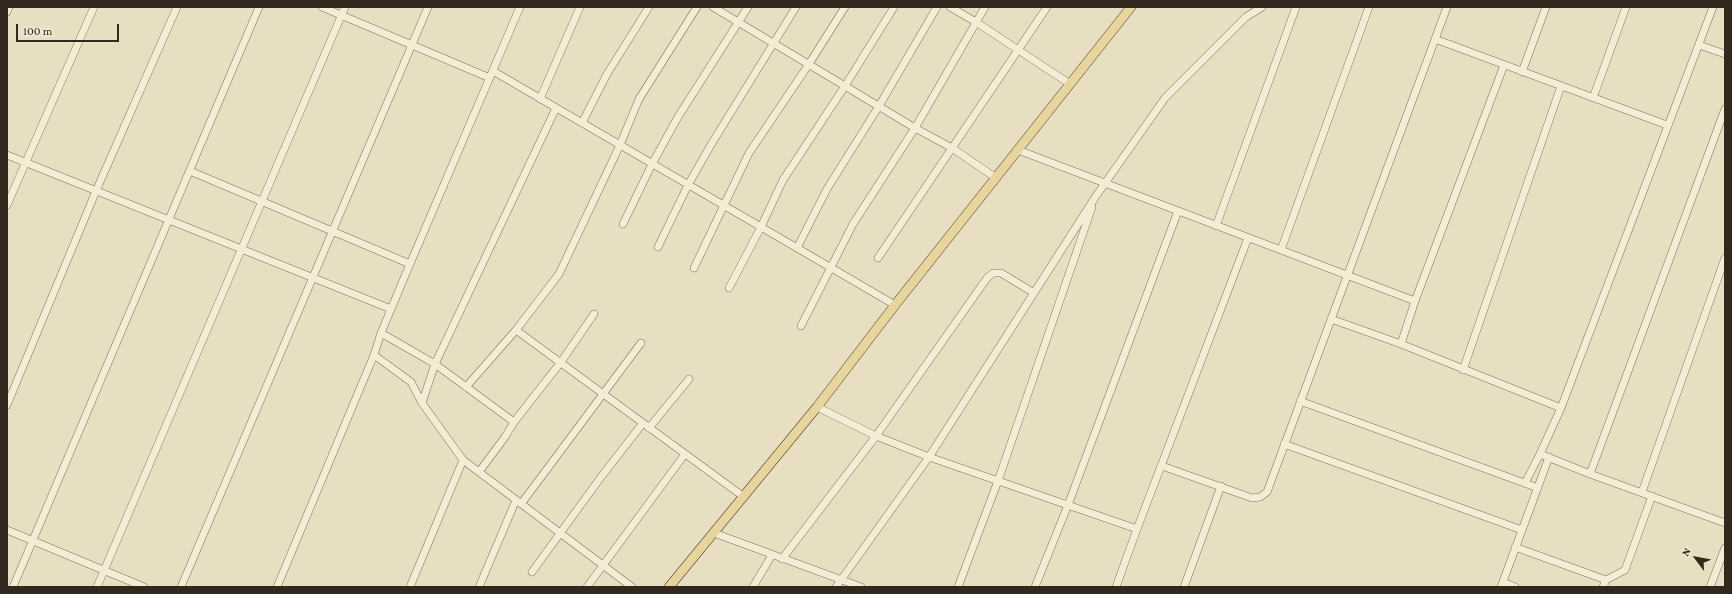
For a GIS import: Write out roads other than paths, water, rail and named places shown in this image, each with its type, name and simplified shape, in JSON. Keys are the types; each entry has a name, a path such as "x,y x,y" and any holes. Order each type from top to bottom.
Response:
{"main road":[{"path":"669,587 817,407 895,305 1131,7"}],"street":[{"path":"7,12 9,7"},
{"path":"7,205 94,7"},
{"path":"7,405 96,191 177,7"},
{"path":"13,587 170,220 259,7"},
{"path":"322,7 412,45 492,75 540,99 895,305"},
{"path":"97,587 345,7"},
{"path":"181,587 428,7"},
{"path":"277,587 374,356 381,333 391,309 520,7"},
{"path":"540,99 580,7"},
{"path":"582,123 607,74 649,7"},
{"path":"466,387 516,330 559,274 620,145 639,99 697,7"},
{"path":"713,7 915,128 952,148 996,178"},
{"path":"624,224 652,164 678,117 748,7"},
{"path":"658,247 688,185 712,142 796,7"},
{"path":"694,268 749,153 809,64 845,7"},
{"path":"729,288 761,227 783,180 845,86 894,7"},
{"path":"797,248 827,189 879,106 936,7"},
{"path":"950,7 976,22 1070,84"},
{"path":"801,326 853,224 915,128 985,7"},
{"path":"878,258 1019,51 1047,7"},
{"path":"836,587 929,457 1096,196 1165,98 1246,17 1262,7"},
{"path":"1216,226 1296,7"},
{"path":"1281,250 1369,7"},
{"path":"1162,466 1252,498 1260,497 1267,492 1447,7"},
{"path":"1522,72 1546,7"},
{"path":"1593,98 1626,7"},
{"path":"1524,483 1540,454 1561,408 1713,7"},
{"path":"1435,39 1667,125"},
{"path":"1699,45 1725,54"},
{"path":"1401,344 1414,301 1504,65"},
{"path":"1463,370 1560,86"},
{"path":"422,403 435,364 556,108"},
{"path":"1590,474 1725,108"},
{"path":"1018,150 1414,301"},
{"path":"7,155 391,309"},
{"path":"190,171 410,264"},
{"path":"958,587 998,481 1096,196"},
{"path":"1035,587 1068,505 1178,211"},
{"path":"1116,587 1248,238"},
{"path":"1642,492 1725,258"},
{"path":"782,559 876,436 987,278 993,273 1001,273 1034,294"},
{"path":"478,472 594,314"},
{"path":"1331,319 1401,344 1561,408"},
{"path":"516,330 744,497"},
{"path":"381,333 435,364 514,422"},
{"path":"479,587 518,502 641,343"},
{"path":"374,356 411,382 422,403 463,460 632,587"},
{"path":"532,572 560,533 646,426 689,379"},
{"path":"1300,400 1538,488"},
{"path":"817,407 876,436 929,457 1137,529"},
{"path":"1284,444 1522,530"},
{"path":"587,587 685,454"},
{"path":"1540,454 1590,474 1725,523"},
{"path":"1516,587 1502,585 1549,457"},
{"path":"410,587 463,460"},
{"path":"1184,587 1221,486"},
{"path":"1515,547 1605,584 1624,570 1652,496"},
{"path":"7,530 144,587"},
{"path":"714,533 772,556 861,587"},
{"path":"1710,587 1725,548"},
{"path":"752,587 772,556"}]}
